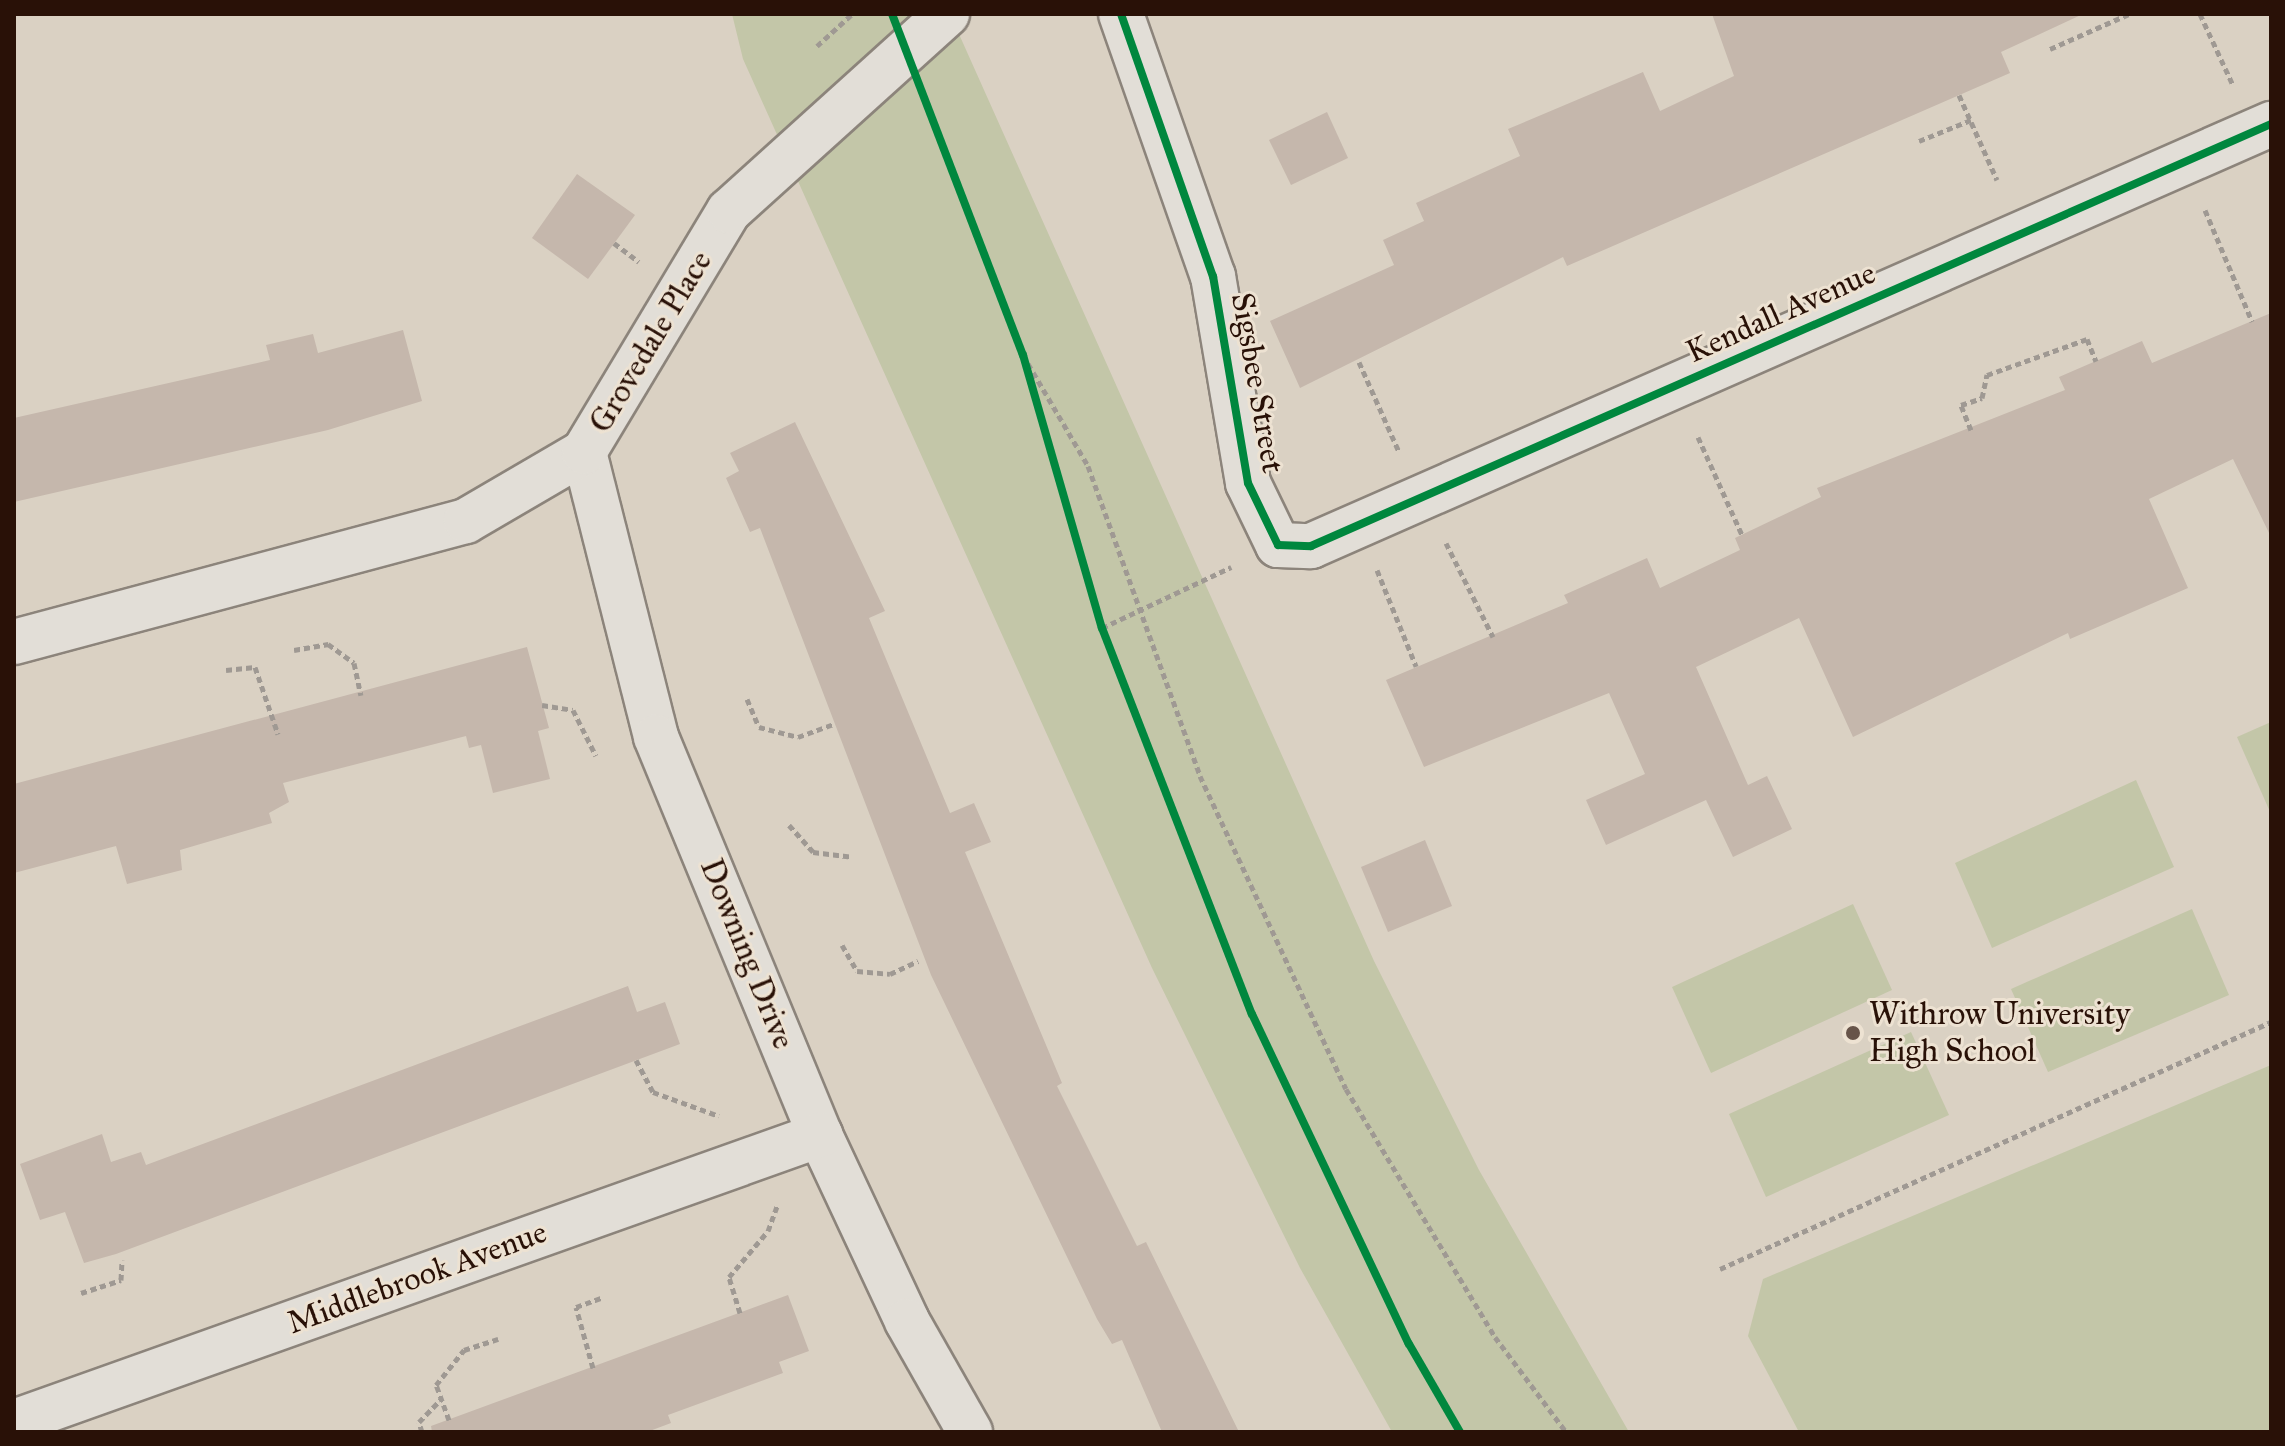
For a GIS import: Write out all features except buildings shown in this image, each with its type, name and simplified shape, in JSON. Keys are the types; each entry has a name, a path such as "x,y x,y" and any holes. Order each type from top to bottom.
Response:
{"street":[{"name":"Grovedale Place","path":"14,642 466,521 584,452 729,211 947,14"},
{"name":"Sigsbee Street","path":"1121,14 1213,276 1248,483 1295,545"},
{"name":"Kendall Avenue","path":"1295,545 1356,526 1424,497 2271,124"},
{"name":"Downing Drive","path":"584,452 656,737 820,1135 907,1321 970,1432"},
{"name":"Middlebrook Avenue","path":"14,1422 820,1135"}],"path":[{"path":"817,46 852,14"},
{"path":"2050,49 2129,14"},
{"path":"2200,14 2229,76"},
{"path":"1959,95 1997,180"},
{"path":"1919,141 1971,120"},
{"path":"2205,210 2252,321"},
{"path":"1971,430 1961,405 1982,398 1987,375 2087,339 2096,361"},
{"path":"1018,341 1041,416"},
{"path":"1023,355 1088,466 1200,776 1346,1089 1495,1337 1566,1432"},
{"path":"1359,362 1493,637"},
{"path":"1698,437 1742,535"},
{"path":"1356,526 1416,666"},
{"path":"1102,628 1295,545"},
{"path":"1097,613 1108,643"},
{"path":"294,650 328,644 354,663 361,695"},
{"path":"226,670 255,667 278,734"},
{"path":"747,699 759,727 798,737 834,724"},
{"path":"542,705 573,710 596,756"},
{"path":"789,825 813,852 852,857"},
{"path":"842,945 857,971 890,974 918,961"},
{"path":"1720,1269 2271,1022"},
{"path":"636,1060 653,1092 737,1120"},
{"path":"740,1313 729,1277 768,1231 785,1182 820,1135"},
{"path":"81,1293 121,1280 122,1260"},
{"path":"593,1368 576,1307 603,1297"},
{"path":"449,1420 436,1385 464,1350 498,1339"},
{"path":"422,1432 419,1422 441,1399"}],"green space":[{"path":"732,14 950,14 1374,961 1479,1170 1629,1432 1392,1432 1300,1268 1152,968 743,59"},
{"path":"2271,722 2271,814 2237,737"},
{"path":"2136,780 2174,867 1992,948 1955,863"},
{"path":"1853,904 1892,990 1711,1073 1672,987"},
{"path":"2192,909 2229,995 2048,1072 2011,989"},
{"path":"1911,1032 1949,1115 1766,1197 1729,1114"},
{"path":"2271,1065 2271,1432 1799,1432 1748,1336 1763,1279"}],"cycle path":[{"path":"892,14 1023,355 1102,628 1252,1014 1409,1344 1460,1432"},
{"path":"1121,14 1213,276 1248,483 1278,545 1311,546 2271,124"}],"place":[{"name":"Withrow University High School","path":"1853,1033"}]}
